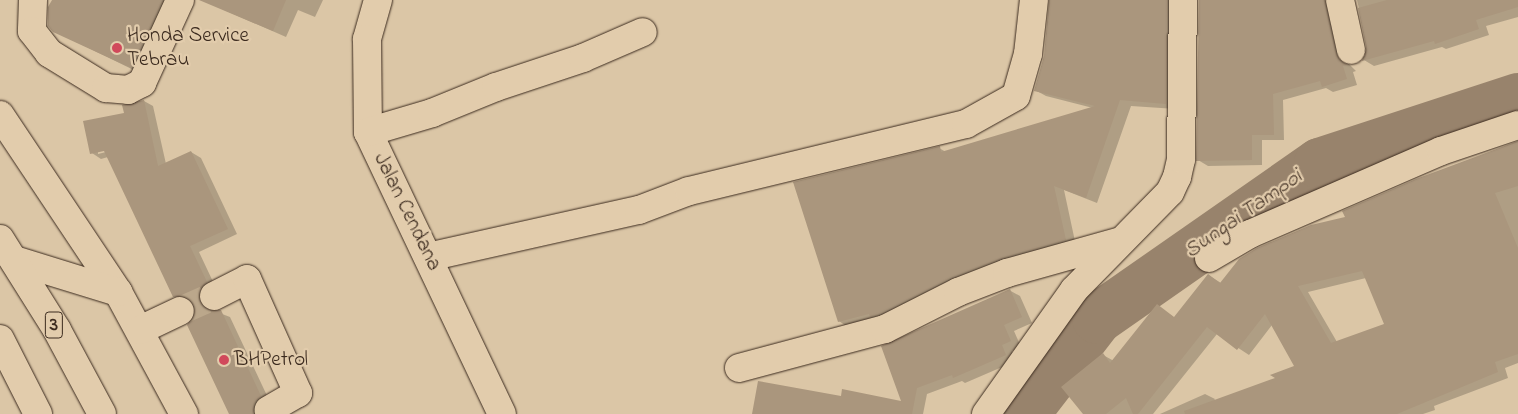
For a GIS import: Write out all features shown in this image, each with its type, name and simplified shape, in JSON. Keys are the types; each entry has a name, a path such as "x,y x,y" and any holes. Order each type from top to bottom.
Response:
{"main road":[{"path":"33,0 32,31 49,53 106,88 128,90 142,83 180,0"},
{"name":"Jalan Cendana","path":"378,0 367,39 368,132 502,414"},
{"path":"428,257 640,210 689,190 966,124 1016,96 1028,54 1034,0"},
{"path":"986,414 1074,290 1170,192 1178,177 1181,159 1183,0"},
{"path":"1340,0 1351,50"},
{"path":"368,132 432,113 496,87 583,58 643,32"},
{"path":"0,115 118,292 184,414"},
{"path":"1209,258 1250,234 1441,150 1518,125"},
{"path":"739,368 885,329 958,292 1007,273 1121,240"},
{"path":"7,250 118,292"},
{"name":"3","path":"7,250 57,330 102,414"},
{"path":"214,296 247,279 298,393 268,410"},
{"path":"140,330 180,311"},
{"path":"0,339 38,414"}],"building":[{"name":"Honda Service Tebrau","path":"52,0 163,0 131,68 53,32 48,26 48,7"},
{"path":"199,0 286,0 273,31"},
{"path":"1049,0 1167,0 1166,104 1120,100 1086,198 1054,186 1066,240 1003,258 952,277 879,314 870,317 869,314 838,322 793,182 940,146 941,152 1095,106 1034,91 1044,56"},
{"path":"1199,0 1325,0 1336,53 1347,65 1343,66 1347,79 1322,87 1320,81 1273,94 1274,135 1252,135 1252,160 1196,161"},
{"path":"1387,0 1518,0 1518,7 1476,20 1479,29 1435,44 1434,41 1362,61 1366,47 1358,8"},
{"path":"144,100 158,166 191,151 228,229 190,246 207,282 201,288 200,303 206,309 221,310 261,396 254,403 253,414 229,414 187,325 195,313 194,304 182,296 173,297 104,151 90,154 83,121 124,113 122,105"},
{"path":"1518,141 1518,186 1495,193 1518,248 1518,354 1495,362 1498,372 1397,414 1185,414 1184,411 1275,378 1270,375 1294,366 1265,314 1237,350 1207,327 1138,414 1133,414 1126,398 1106,414 1083,414 1061,387 1103,353 1110,363 1157,304 1174,317 1208,274 1220,283 1239,259 1257,248 1311,225 1345,217 1342,211 1416,179","holes":["1362,271 1384,324 1331,343 1298,286"]},
{"path":"1010,289 1022,317 1004,325 1011,341 1002,345 1006,355 953,378 952,375 917,388 912,414 752,414 758,381 841,396 842,389 901,401 881,346"}],"waterway":[{"name":"Sungai Tampoi","path":"1023,414 1097,318 1319,163 1518,98"}],"tunnel":[{"path":"180,311 214,296"}],"place":[{"name":"Honda Service Tebrau","path":"117,48"},
{"name":"BHPetrol","path":"224,360"}]}
